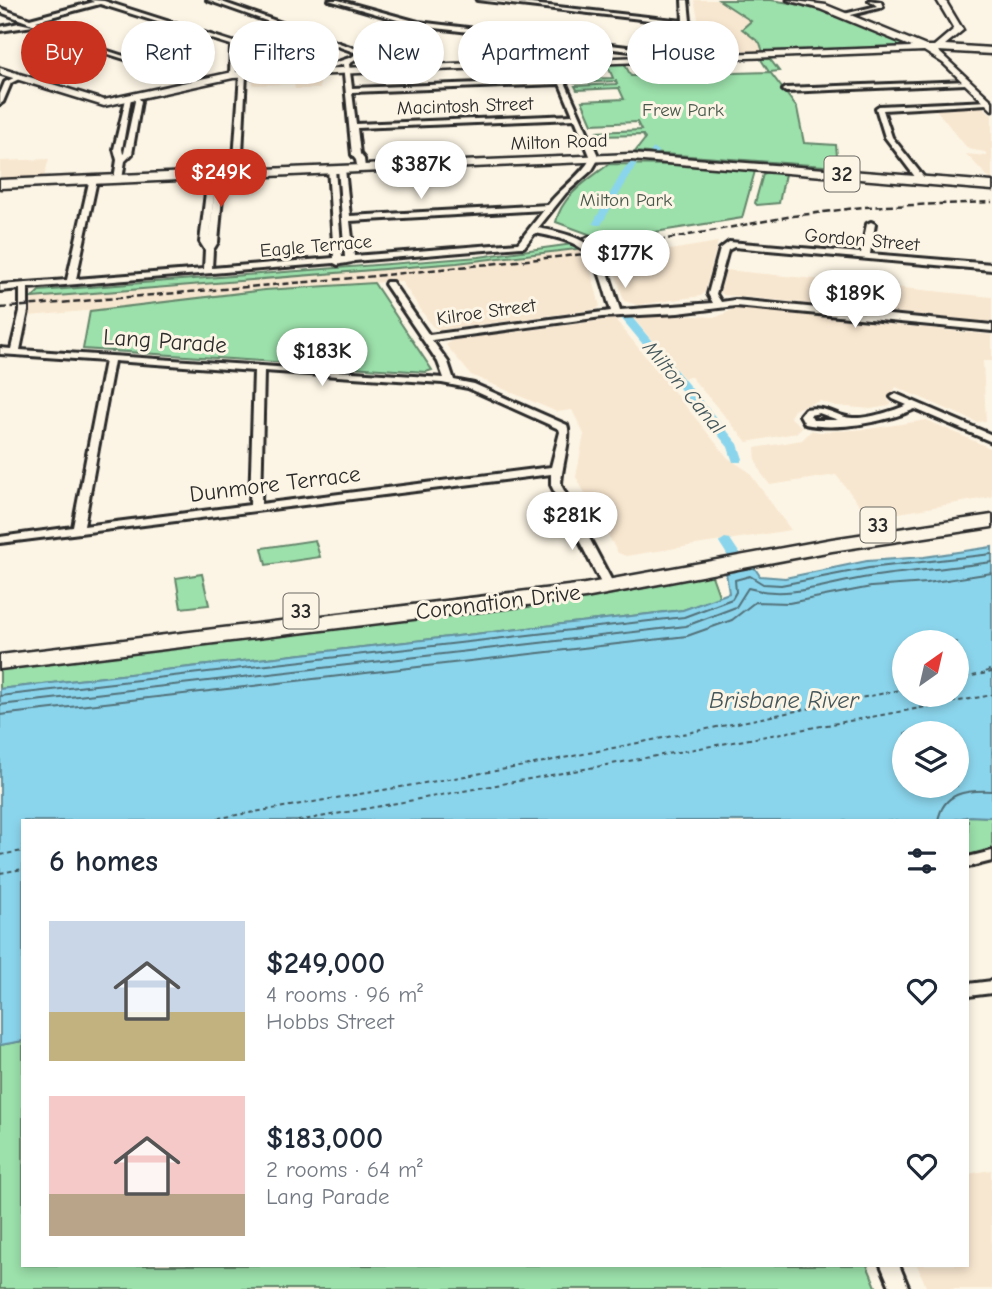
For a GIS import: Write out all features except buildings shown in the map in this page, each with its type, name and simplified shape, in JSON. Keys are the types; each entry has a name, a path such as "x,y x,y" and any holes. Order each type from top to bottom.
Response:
{"highway":[{"name":"Coronation Drive","path":"0,662 606,581 719,561 865,527 992,509"},
{"name":"Coronation Drive","path":"765,551 992,521"},
{"name":"Coronation Drive","path":"0,648 606,581"}],"main road":[{"name":"Milton Road","path":"0,184 595,158 680,159 992,186"}],"street":[{"path":"32,21 96,1 109,0"},
{"path":"210,0 360,52 346,62 356,155 347,169 338,262"},
{"path":"332,0 420,24 627,54"},
{"path":"345,0 386,15"},
{"path":"480,0 512,1 672,21"},
{"path":"685,0 688,21"},
{"path":"791,0 814,4 932,51 989,104"},
{"path":"843,15 880,7 879,3 872,0"},
{"path":"932,51 959,30 941,0"},
{"path":"96,1 229,42"},
{"path":"0,10 22,21"},
{"path":"0,29 21,24"},
{"path":"739,54 992,51"},
{"path":"339,63 351,59"},
{"path":"339,70 458,66"},
{"path":"0,71 104,103 191,84"},
{"path":"0,102 8,82 18,78"},
{"path":"786,90 966,82"},
{"path":"237,174 238,84"},
{"path":"350,90 510,84"},
{"path":"564,84 595,158"},
{"path":"118,179 121,160 128,154 138,102 132,98"},
{"path":"922,180 889,137 879,108 989,104"},
{"name":"Macintosh Street","path":"353,126 578,117"},
{"name":"Eagle Terrace","path":"0,288 515,246 523,243 566,187 589,168 595,158"},
{"path":"347,169 345,217 350,261"},
{"path":"208,272 209,250 204,242 216,174"},
{"path":"71,282 93,180"},
{"path":"345,217 550,208"},
{"path":"865,256 871,224"},
{"path":"535,228 586,244 598,256 617,313"},
{"path":"729,244 724,249 712,294 718,305 745,303 992,328"},
{"name":"Gordon Street","path":"729,244 992,267"},
{"path":"389,284 449,373 450,381"},
{"path":"15,351 24,311 24,286"},
{"name":"Kilroe Street","path":"426,338 617,313 718,305"},
{"name":"Lang Parade","path":"0,351 450,381 471,386 561,425 565,432 556,470 556,485 606,581"},
{"path":"78,530 110,358"},
{"path":"255,508 258,368"},
{"path":"896,397 992,439"},
{"path":"848,420 898,413 915,405"},
{"name":"Dunmore Terrace","path":"0,540 556,470"},
{"path":"969,862 992,856"},
{"path":"969,990 992,987"},
{"path":"891,1267 900,1289"}],"shaded area":[{"path":"694,0 719,0 751,21 742,29 760,43 763,52 739,53 739,21 698,21"},
{"path":"294,84 320,84 320,89 295,89"},
{"path":"980,104 992,115 992,181 966,154 987,156 985,152 968,149 933,106"},
{"path":"49,159 44,177 0,179 0,161"},
{"path":"718,242 705,292 701,296 637,305 624,301 613,265 616,259"},
{"path":"580,245 592,257 589,264 600,306 597,309 439,330 432,326 401,281 265,290 29,316 33,294 39,291 479,257"},
{"path":"726,270 992,297 992,322 724,295 720,292"},
{"path":"736,308 992,335 992,361 983,361 986,421 977,422 896,387 888,401 892,403 888,406 871,409 836,406 820,401 794,410 790,417 802,427 796,433 747,442 691,377 683,378 633,318 673,315 717,317"},
{"path":"615,319 728,458 748,471 791,530 626,556 618,553 576,477 584,434 572,410 557,412 471,375 446,345 453,340"},
{"path":"927,420 992,449 992,497 870,518 836,475 770,485 756,461 755,448 802,440 812,430 820,432 868,429"},
{"path":"991,1170 992,1289 927,1289 918,1267 969,1267 969,1174"}],"green space":[{"path":"719,0 771,0 818,8 904,44 901,47 763,52 760,43 742,29 751,21"},
{"name":"Frew Park","path":"760,58 769,58 779,71 770,72 797,108 804,143 836,145 838,167 635,152 645,139 643,135 598,136 596,132 641,130 637,122 592,124 582,101 624,99 619,88 577,90 575,86 617,84 613,81 613,64 624,63 627,69 627,84 739,84 739,73 769,72"},
{"name":"Milton Park","path":"609,164 677,165 755,171 742,218 605,240 556,222 570,196"},
{"path":"763,174 785,174 779,203 757,205 755,203"},
{"path":"573,244 585,248 457,263 32,298 39,291 479,257"},
{"path":"374,283 432,370 426,372 83,349 90,311 265,290"},
{"path":"315,540 320,557 266,565 262,548"},
{"path":"711,573 720,598 683,610 0,689 0,670 225,639 559,603"},
{"path":"202,574 209,605 181,608 176,578"},
{"path":"970,816 992,817 992,858 969,861 969,819 957,819"},
{"path":"21,1041 21,1267 868,1267 877,1289 0,1289 0,1045"}],"water":[{"name":"Brisbane River","path":"992,547 992,817 21,819 21,1041 0,1045 0,689 683,610 729,593 726,573 754,567 760,576 785,578 867,561 924,557"}],"waterway":[{"name":"Milton Canal","path":"598,223 633,164"},
{"name":"Milton Canal","path":"626,317 734,446 737,459"},
{"name":"Milton Canal","path":"725,542 743,569"}],"ferry route":[{"path":"986,672 992,668"},
{"path":"970,676 992,672"},
{"path":"214,819 524,766 892,692"},
{"path":"309,819 992,695"},
{"path":"0,855 21,851"},
{"path":"0,873 21,869"}],"railway":[{"path":"0,308 365,277 585,254 793,216 863,207 992,202"}]}
